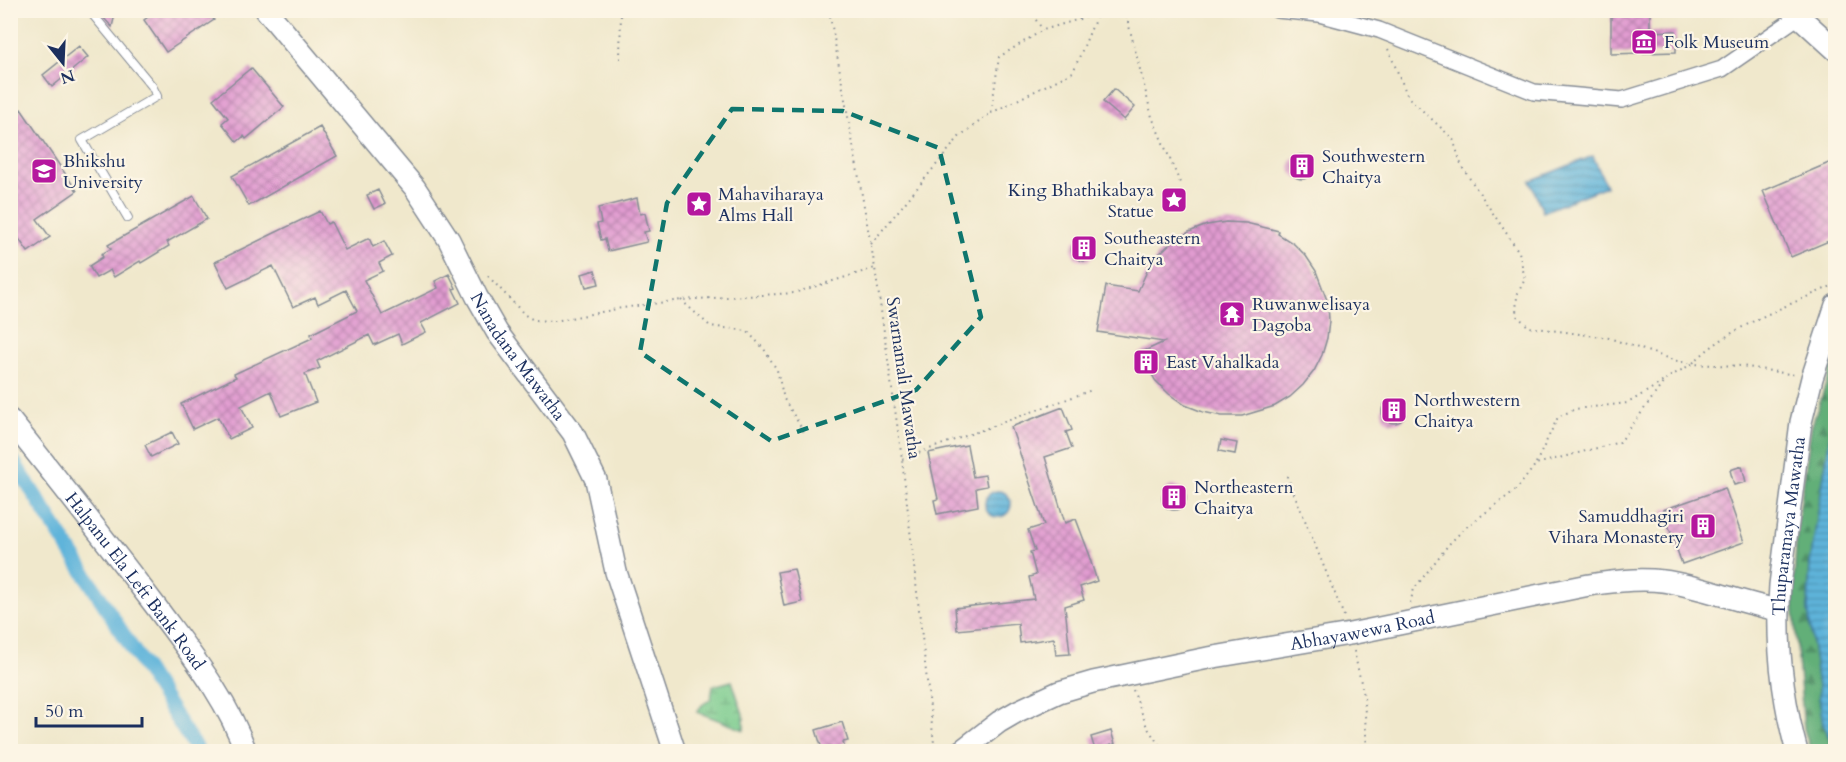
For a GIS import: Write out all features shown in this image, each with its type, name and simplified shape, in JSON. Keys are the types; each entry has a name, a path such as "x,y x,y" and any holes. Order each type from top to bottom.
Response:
{"main road":[{"name":"Nanadana Mawatha","path":"266,10 414,188 449,240 497,332 573,433 596,480 619,581 675,752"},
{"path":"1795,13 1836,50"},
{"name":"Thuparamaya Mawatha","path":"1798,751 1785,705 1779,610 1801,422 1812,378 1836,305"},
{"name":"Halpanu Ela Left Bank Road","path":"10,420 106,540 190,653 223,703 236,726 246,752"},
{"name":"Abhayawewa Road","path":"960,752 999,722 1038,701 1082,685 1128,674 1350,634 1566,589 1629,579 1680,584 1750,605 1779,610"}],"street":[{"path":"1277,10 1319,15 1380,30 1534,92 1622,100 1722,69 1795,13"}],"lane":[{"path":"89,10 152,86 157,96 82,140 128,218"}],"path":[{"path":"620,59 621,10"},
{"name":"Swarnamali Mawatha","path":"829,10 875,268 902,459 935,752"},
{"path":"1029,10 1043,30"},
{"path":"1083,10 1097,15"},
{"path":"991,113 999,57 1043,30 1110,10"},
{"path":"1125,10 1152,117 1181,185"},
{"path":"871,244 960,136 991,113 1073,72 1097,15"},
{"path":"1380,30 1408,97 1453,139 1462,167 1519,252 1526,279 1517,295 1516,315 1528,327 1609,338 1672,360 1692,364 1742,366 1812,378"},
{"path":"486,274 525,315 534,320 555,321 622,308 681,300 794,293 875,268"},
{"path":"1412,621 1409,604 1414,589 1465,528 1517,489 1536,464 1558,417 1575,409 1628,403 1692,364 1706,349 1735,331 1836,284"},
{"path":"681,300 710,326 747,332 764,349 777,370 783,399 804,432"},
{"path":"1536,464 1620,442 1666,379"},
{"path":"902,459 1092,390"},
{"path":"1287,476 1350,634 1364,696 1367,752"},
{"path":"1128,674 1147,727 1164,752"}],"highlighted area":[{"path":"732,109 843,111 939,148 981,317 916,390 771,441 640,352 667,203"}],"green space":[{"path":"1835,357 1835,428 1830,437 1810,564 1808,609 1823,725 1835,751 1811,752 1804,729 1793,600 1797,529 1811,428"},
{"path":"732,681 744,717 744,730 697,712 711,699 713,686"}],"water":[{"path":"1593,156 1606,186 1543,212 1530,181"},
{"path":"1835,428 1835,748 1823,725 1808,609 1810,564 1830,437"},
{"path":"998,491 1007,495 1011,504 1007,513 998,517 989,513 985,504 989,495"}],"building":[{"path":"104,10 116,10 112,27 103,17"},
{"path":"158,10 208,10 214,20 166,52 144,20"},
{"name":"Folk Museum","path":"1611,10 1650,10 1650,32 1676,31 1676,52 1611,54"},
{"path":"79,46 88,57 52,87 43,75"},
{"path":"251,68 284,107 246,139 244,136 237,142 222,123 228,118 213,99"},
{"path":"1114,89 1135,107 1124,120 1103,102"},
{"path":"21,109 77,191 37,219 50,237 28,252 10,226 10,116"},
{"path":"320,127 337,156 249,206 232,176"},
{"name":"Southwestern Chaitya","path":"1302,155 1307,156 1313,162 1313,172 1307,178 1302,179 1297,178 1291,172 1290,167 1291,162 1297,156"},
{"path":"1836,160 1836,238 1791,257 1763,191"},
{"path":"378,190 385,204 374,209 367,195"},
{"path":"194,196 207,219 167,242 169,246 141,263 140,261 114,277 110,270 96,278 89,266 103,257 101,254 111,249 108,245"},
{"path":"637,198 640,214 645,213 649,231 644,232 647,242 608,251 605,239 601,240 597,224 601,223 598,208"},
{"path":"320,211 327,224 331,222 345,250 369,238 373,247 384,241 392,256 379,263 383,271 364,280 382,315 438,288 435,281 449,274 460,303 421,323 426,332 402,344 398,334 374,345 369,335 317,361 320,368 305,374 316,402 281,416 271,391 241,406 252,428 229,439 218,417 193,429 181,404 236,377 234,374 312,338 311,334 357,311 346,290 318,304 315,297 293,307 273,266 228,288 215,262"},
{"name":"Ruwanwelisaya Dagoba","path":"1226,222 1246,223 1279,231 1278,234 1294,244 1306,256 1316,271 1328,303 1327,338 1314,371 1290,397 1275,406 1242,416 1222,416 1203,412 1185,405 1169,394 1155,380 1149,369 1145,371 1138,354 1164,342 1098,332 1106,286 1138,291 1147,271 1158,255 1172,242 1207,225"},
{"name":"Southeastern Chaitya","path":"1084,237 1089,238 1095,244 1095,254 1089,260 1084,261 1079,260 1073,254 1072,249 1073,244 1079,238"},
{"path":"595,270 599,284 586,287 582,274"},
{"name":"Northwestern Chaitya","path":"1394,399 1399,400 1405,406 1405,416 1399,422 1394,423 1389,422 1383,416 1382,411 1383,406 1389,400"},
{"path":"1063,407 1072,430 1066,432 1072,448 1045,457 1065,523 1076,519 1097,581 1080,587 1084,600 1065,606 1070,654 1056,655 1054,638 1020,643 1018,624 957,630 955,608 1034,599 1029,577 1036,575 1030,552 1035,551 1028,530 1044,525 1011,427"},
{"path":"172,432 178,444 151,457 145,445"},
{"path":"1221,440 1237,443 1235,454 1219,451"},
{"path":"967,445 973,477 985,475 987,486 976,488 978,506 937,514 934,500 938,499 928,453"},
{"path":"1742,466 1746,482 1734,485 1730,470"},
{"name":"Northeastern Chaitya","path":"1174,486 1179,487 1185,493 1185,503 1179,509 1174,510 1169,509 1163,503 1162,498 1163,493 1169,487"},
{"name":"Samuddhagiri Vihara Monastery","path":"1725,488 1744,542 1682,564 1663,510"},
{"path":"794,569 802,602 784,606 777,572"},
{"path":"842,722 848,741 843,742 846,752 831,752 830,746 822,749 816,730"},
{"path":"1111,731 1115,744 1095,750 1091,737"}],"waterway":[{"path":"10,456 198,752"}],"place":[{"name":"Folk Museum","path":"1644,42"},
{"name":"Southwestern Chaitya","path":"1302,166"},
{"name":"Bhikshu University","path":"44,171"},
{"name":"King Bhathikabaya Statue","path":"1174,200"},
{"name":"Mahaviharaya Alms Hall","path":"699,204"},
{"name":"Southeastern Chaitya","path":"1084,248"},
{"name":"Ruwanwelisaya Dagoba","path":"1232,314"},
{"name":"East Vahalkada","path":"1146,362"},
{"name":"Northwestern Chaitya","path":"1394,410"},
{"name":"Northeastern Chaitya","path":"1174,497"},
{"name":"Samuddhagiri Vihara Monastery","path":"1703,526"}]}
